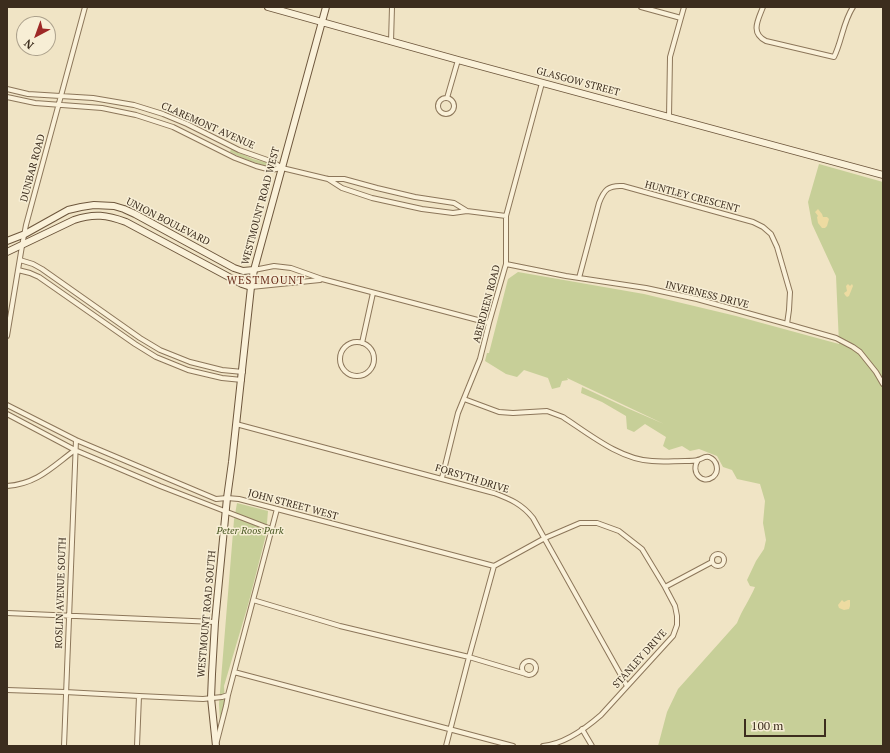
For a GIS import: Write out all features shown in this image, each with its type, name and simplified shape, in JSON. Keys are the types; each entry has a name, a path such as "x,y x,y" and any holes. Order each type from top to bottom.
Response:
{"street":[{"name":"DUNBAR ROAD","path":"7,336 26,225 86,7"},
{"name":"GLASGOW STREET","path":"268,7 391,42 883,175"},
{"name":"WESTMOUNT ROAD WEST","path":"232,462 254,270 326,7"},
{"path":"391,42 392,7"},
{"path":"641,7 681,18"},
{"path":"669,117 670,57 684,7"},
{"path":"763,7 756,27 758,36 762,39 834,57 848,14 853,7"},
{"path":"447,98 458,60"},
{"name":"ABERDEEN ROAD","path":"442,478 458,413 480,359 506,264 506,216 542,83"},
{"name":"CLAREMONT AVENUE","path":"7,89 28,94 93,98 121,102 149,109 187,124 239,150 273,162 282,168 328,179 344,179 415,197 454,203 467,210 506,216"},
{"name":"CLAREMONT AVENUE","path":"7,97 35,103 102,108 136,115 173,127 235,158 256,166 271,170 282,168"},
{"name":"CLAREMONT AVENUE","path":"328,179 342,188 372,198 422,209 452,213 467,210"},
{"name":"HUNTLEY CRESCENT","path":"579,278 599,203 604,191 614,185 623,186 763,226 771,234 777,247 790,292 787,324"},
{"name":"UNION BOULEVARD","path":"7,241 25,234 68,210 94,205 114,206 135,214 234,268 243,271 274,266 291,268 322,279 489,323"},
{"name":"UNION BOULEVARD","path":"7,252 79,218 108,216 126,222 242,284 251,287 322,279"},
{"path":"20,260 33,264 42,269 140,338 160,350 190,362 222,370 242,372"},
{"name":"INVERNESS DRIVE","path":"506,264 579,278 646,288 697,299 836,338 860,352 869,362 883,384"},
{"path":"18,270 30,272 39,277 135,344 156,356 188,370 222,378 242,380"},
{"path":"362,343 373,293"},
{"path":"357,342 362,343 368,346 373,354 374,362 370,370 357,376 346,371 342,365 341,354 347,345 357,342"},
{"path":"464,399 505,413 547,411 556,413 612,449 632,458 651,461 698,460 705,457 709,458 714,461 717,466 717,471 713,477 704,479 697,475 694,469 698,460"},
{"name":"JOHN STREET WEST","path":"7,405 76,440 216,500 227,498 239,499 494,566"},
{"path":"7,414 75,450 160,486 271,529"},
{"name":"FORSYTH DRIVE","path":"236,424 494,493 515,502 527,510 545,538 627,686"},
{"name":"ROSLIN AVENUE SOUTH","path":"64,746 76,440"},
{"path":"7,486 18,485 36,479 75,450"},
{"name":"WESTMOUNT ROAD SOUTH","path":"216,745 212,698 212,674 215,622 232,462"},
{"name":"WESTMOUNT ROAD SOUTH","path":"216,745 277,509"},
{"name":"STANLEY DRIVE","path":"494,566 545,538 580,523 597,523 619,531 642,549 675,606 677,625 673,636 601,715 567,738 551,745 543,746"},
{"path":"665,587 712,562"},
{"path":"446,746 468,657 494,566"},
{"path":"253,600 340,626 468,657 526,674"},
{"path":"7,613 215,622"},
{"path":"234,672 513,746"},
{"path":"7,690 203,699 228,695"},
{"path":"137,746 139,696"},
{"path":"582,729 592,746"}],"green space":[{"path":"231,149 253,159 273,164 272,167 240,157 230,152"},
{"path":"819,164 883,182 883,746 658,746 667,712 678,689 737,623 755,587 750,586 747,580 756,561 764,549 766,540 763,523 765,501 760,484 737,479 732,470 723,467 717,456 699,449 690,451 682,446 669,450 663,446 666,437 645,424 634,432 627,429 626,416 602,402 581,393 582,387 664,424 567,378 568,380 562,381 560,387 552,389 548,378 524,370 517,377 506,374 485,361 487,353 489,353 508,279 518,272 644,294 736,316 839,344 836,276 812,224 808,202"},
{"name":"Peter Roos Park","path":"237,503 268,511 266,535 248,605 224,686 225,703 220,721 219,704 234,520"}],"sand":[{"path":"818,209 823,217 827,217 829,219 825,228 822,228 818,223 818,216 815,212"},
{"path":"848,284 850,286 852,284 853,286 849,296 847,297 844,293 847,291 846,286"},
{"path":"842,600 844,602 850,600 849,609 844,610 839,608 838,605"}],"district":[{"name":"WESTMOUNT","path":"266,281"}]}
